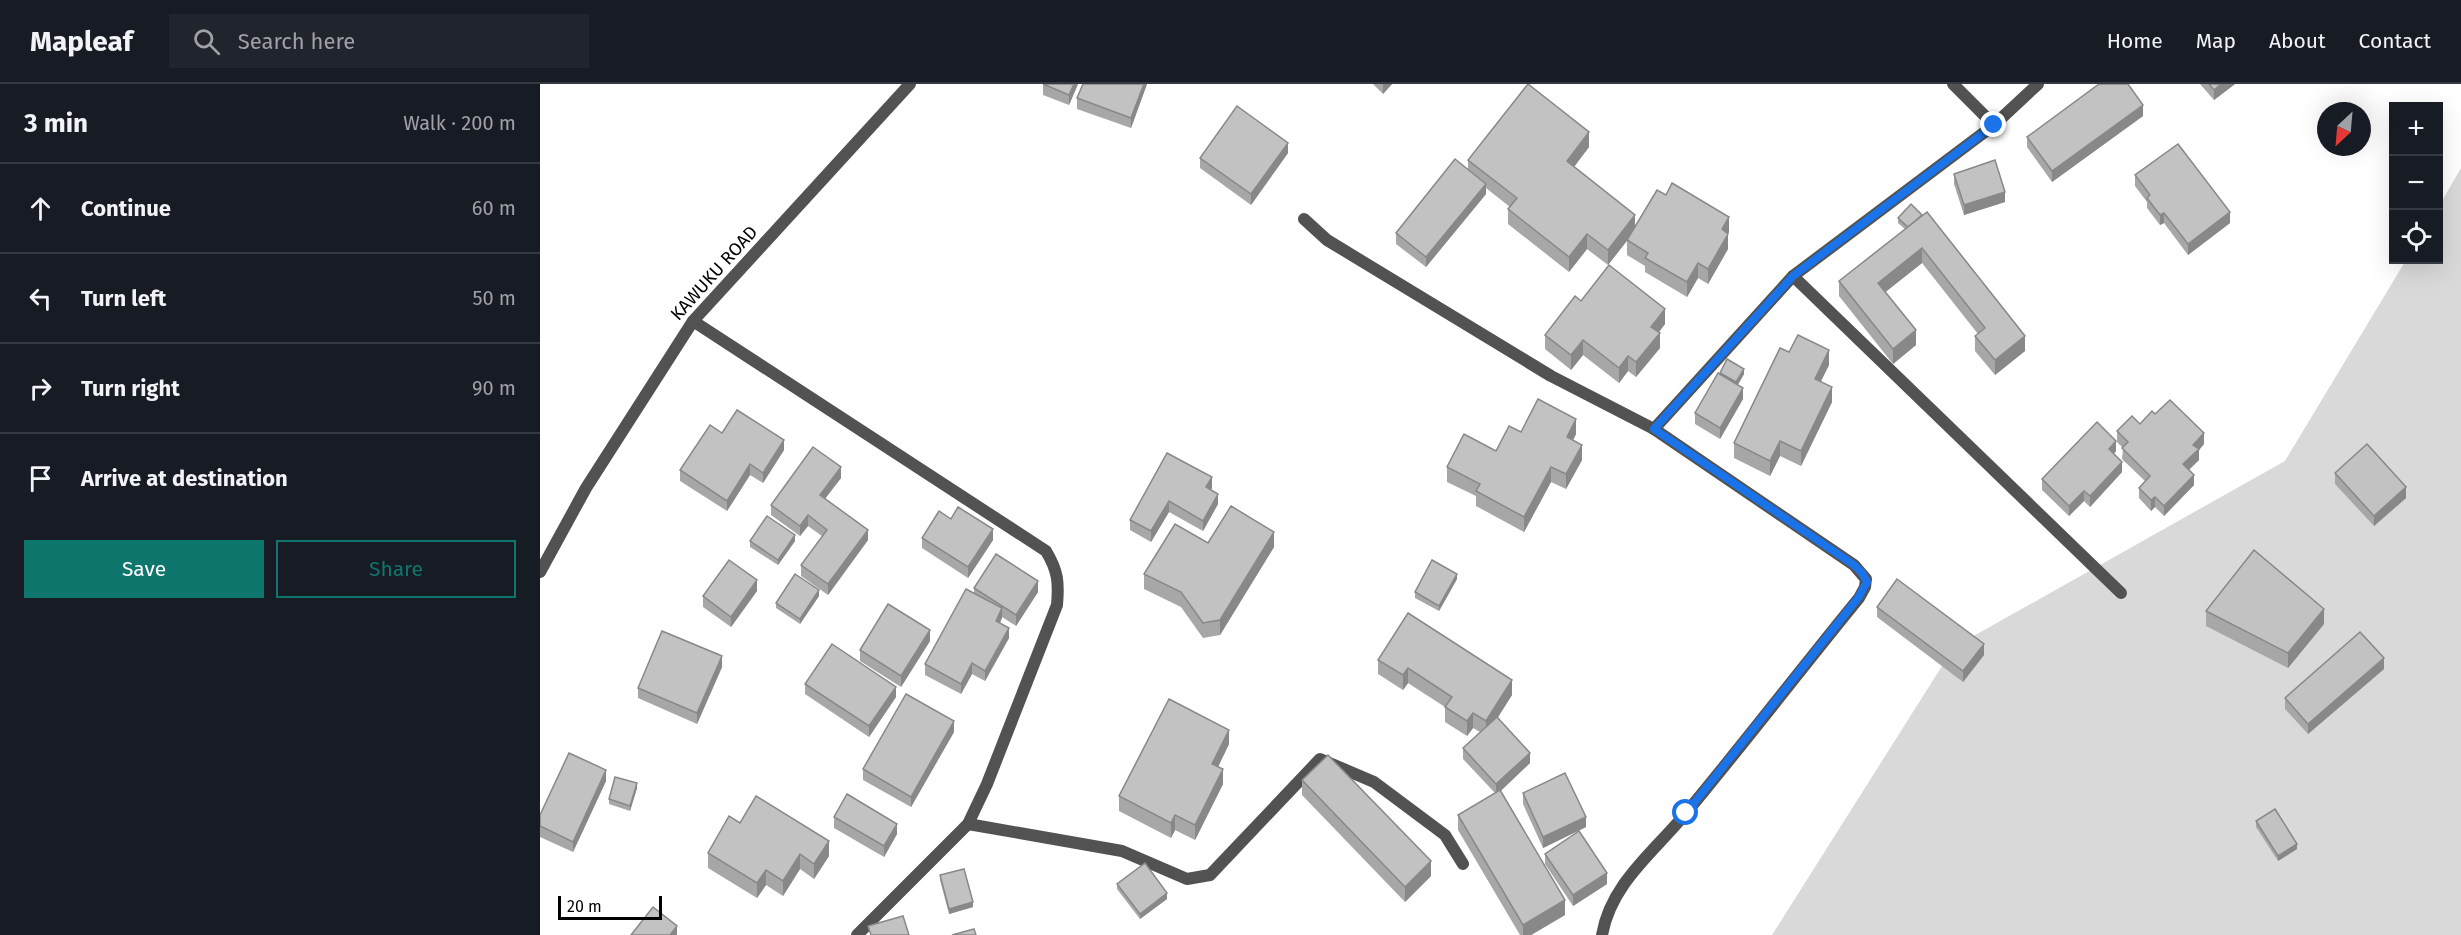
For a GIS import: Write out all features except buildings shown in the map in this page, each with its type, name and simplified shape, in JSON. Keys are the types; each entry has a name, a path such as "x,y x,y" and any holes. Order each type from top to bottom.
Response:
{"street":[{"name":"KAWUKU ROAD","path":"540,572 586,488 693,321 910,84"},
{"path":"1953,84 1994,125"},
{"path":"1654,429 1793,276 1994,125 2038,84"},
{"path":"1304,219 1327,240 1531,364 1654,429 1854,565 1867,582 1858,598 1686,813 1627,877 1605,918 1602,935"},
{"path":"1793,276 2121,593"},
{"path":"693,321 1046,551 1059,578 1057,605 987,784 968,824 857,935"},
{"path":"968,824 1122,851 1188,879 1210,875 1320,759 1374,782 1445,835 1463,864"}],"shaded area":[{"path":"2461,168 2461,935 1772,935 1954,647 2285,461 2404,264 2443,264 2443,199"}],"route":[{"path":"1686,813 1858,598 1867,582 1854,565 1654,429 1793,276 1994,125"}]}
